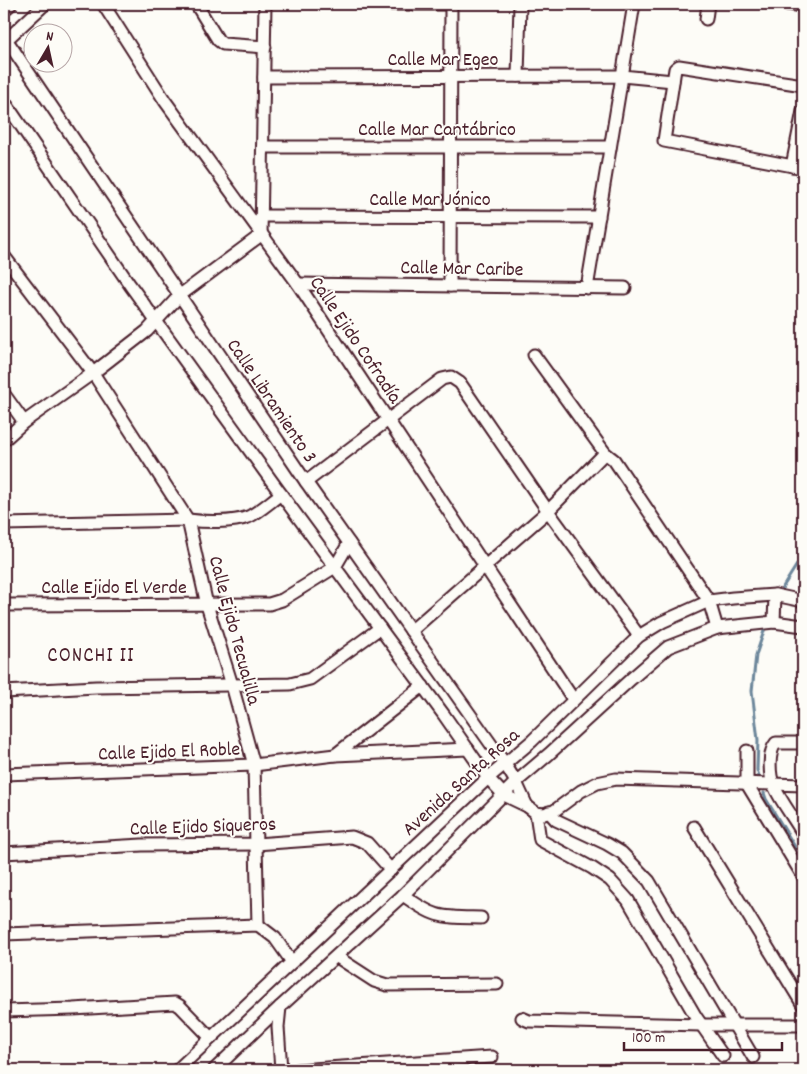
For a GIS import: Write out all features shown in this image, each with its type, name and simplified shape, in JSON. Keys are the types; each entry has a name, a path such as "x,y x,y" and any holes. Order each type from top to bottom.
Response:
{"street":[{"path":"4,10 11,4"},
{"path":"5,39 45,4"},
{"name":"Calle Ejido Cofradía","path":"103,4 165,101 298,284 573,699"},
{"path":"196,4 218,40 223,44 265,47"},
{"path":"4,440 24,422 93,373 147,331 179,296 262,235 265,4"},
{"path":"385,4 451,4 450,286"},
{"path":"518,76 520,4"},
{"path":"587,288 634,4"},
{"path":"706,19 708,4"},
{"path":"787,4 803,6"},
{"name":"Calle Libramiento 3","path":"5,39 306,482 505,764 516,782 526,806"},
{"path":"803,85 682,66 675,69 664,142 797,167 803,111"},
{"name":"Calle Mar Egeo","path":"264,76 622,76 673,81"},
{"path":"4,100 130,285 488,778 504,795 526,806 536,814 540,840 610,880 628,900 702,1025 723,1056"},
{"name":"Calle Mar Cantábrico","path":"263,147 610,147"},
{"name":"Calle Mar Jónico","path":"262,216 598,217"},
{"name":"Calle Ejido Tecualilla","path":"4,256 93,373 188,520 207,605 254,765 258,924"},
{"name":"Calle Mar Caribe","path":"298,284 625,288"},
{"path":"534,354 605,453 614,460 709,601 717,628"},
{"path":"306,482 442,379 451,377 460,383 548,511 639,636"},
{"path":"4,394 24,422"},
{"path":"411,631 548,511 605,453"},
{"path":"4,524 188,520 219,522 248,518 281,494"},
{"path":"335,567 349,543"},
{"name":"Calle Ejido El Verde","path":"4,606 269,604 288,597 335,567"},
{"path":"774,622 775,595"},
{"name":"Avenida Santa Rosa","path":"177,1070 488,778 532,741 639,636 662,622 709,601 775,595 803,601"},
{"name":"Avenida Santa Rosa","path":"214,1070 403,895 516,782 668,648 717,628 774,622 803,626"},
{"path":"4,692 96,687 290,684 310,679 380,628"},
{"path":"335,755 423,686"},
{"path":"803,743 776,743 773,746 771,758 773,784 803,834"},
{"name":"Calle Ejido El Roble","path":"4,774 254,765 335,755 468,748"},
{"path":"747,751 747,784 803,876"},
{"path":"536,814 554,810 581,791 597,783 616,779 803,785"},
{"path":"549,812 556,820 622,853 649,881 753,1057"},
{"path":"694,827 803,1005"},
{"name":"Calle Ejido Siqueros","path":"4,853 142,846 256,844 352,837 368,843 391,870"},
{"path":"403,895 434,915 480,918"},
{"path":"4,934 258,924 275,938 292,962"},
{"path":"336,956 374,981 387,985 497,984"},
{"path":"4,1011 175,1003 211,1038"},
{"path":"280,1007 278,1027 281,1070"},
{"path":"522,1018 529,1021 803,1025"},
{"path":"296,1070 492,1057"}],"waterway":[{"path":"781,590 803,555"},
{"path":"759,776 757,770 758,740 752,691 756,655 764,631"},
{"path":"764,793 803,860"}],"district":[{"name":"CONCHI II","path":"91,654"}]}
